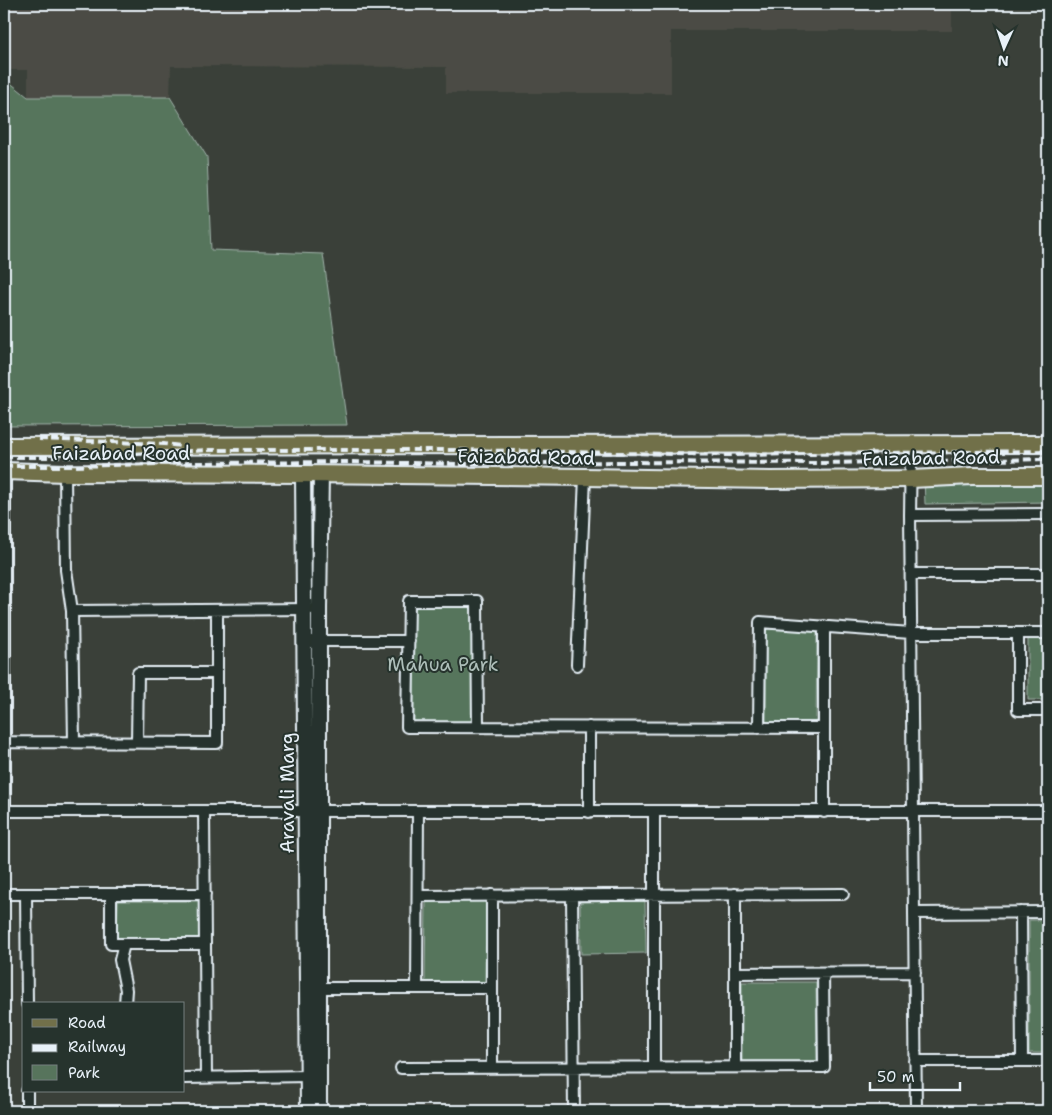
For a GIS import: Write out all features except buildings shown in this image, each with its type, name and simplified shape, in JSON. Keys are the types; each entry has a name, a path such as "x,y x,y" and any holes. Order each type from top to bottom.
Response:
{"main road":[{"name":"Faizabad Road","path":"4,446 1048,444"},
{"name":"Faizabad Road","path":"5,471 770,480 1048,476"}],"street":[{"path":"911,445 910,515 916,1111"},
{"path":"5,471 4,811 1048,811"},
{"path":"66,473 66,570 72,611 74,742"},
{"name":"Aravali Marg","path":"304,474 304,641 312,811 313,988 319,1111"},
{"name":"Aravali Marg","path":"312,811 319,641 321,474"},
{"path":"577,665 585,477"},
{"path":"910,515 1048,514"},
{"path":"911,574 1048,574"},
{"path":"478,727 477,601 409,601 407,727 824,728"},
{"path":"72,611 319,609"},
{"path":"5,742 217,743 217,610"},
{"path":"759,728 760,622 912,633 1048,633"},
{"path":"824,626 824,812"},
{"path":"1018,633 1018,710 1048,710"},
{"path":"304,641 409,640"},
{"path":"138,742 138,673 217,673"},
{"path":"589,728 589,812"},
{"path":"204,811 206,1078"},
{"path":"417,988 418,811"},
{"path":"654,812 654,1067"},
{"path":"4,894 205,894"},
{"path":"26,894 26,1002"},
{"path":"112,894 111,944 205,944"},
{"path":"735,894 735,1067"},
{"path":"418,896 843,894"},
{"path":"492,895 492,1068"},
{"path":"572,895 574,1111"},
{"path":"1022,912 1022,1061"},
{"path":"914,913 1048,912"},
{"path":"124,944 120,960 126,990 124,1002"},
{"path":"735,973 914,972"},
{"path":"401,1068 824,1066 823,973"},
{"path":"313,988 492,988"},
{"name":"Aravali Marg","path":"308,1111 313,988"},
{"path":"915,1061 1048,1060"},
{"path":"185,1078 308,1076"},
{"path":"27,1092 27,1111"}],"shaded area":[{"path":"4,4 952,4 952,31 671,31 671,93 446,93 446,67 171,66 170,97 28,97 28,70 4,70"}],"green space":[{"path":"4,81 8,81 28,97 170,97 207,157 211,250 323,254 347,425 4,426"},
{"path":"1048,475 1048,502 925,504 924,477"},
{"name":"Mahua Park","path":"414,606 472,606 472,722 414,721"},
{"path":"766,629 817,631 816,723 766,722"},
{"path":"1028,639 1048,639 1048,700 1028,700"},
{"path":"118,901 200,901 200,938 117,938"},
{"path":"426,901 486,901 485,983 425,983"},
{"path":"645,901 646,953 581,954 580,902"},
{"path":"1029,920 1048,920 1048,1053 1029,1053"},
{"path":"742,982 816,982 817,1061 742,1061"}],"railway":[{"path":"39,439 180,446"},
{"path":"4,457 67,457 210,450 457,450 730,455 1048,451"},
{"path":"4,466 353,462 458,464 618,462 824,463 1048,459"}]}
